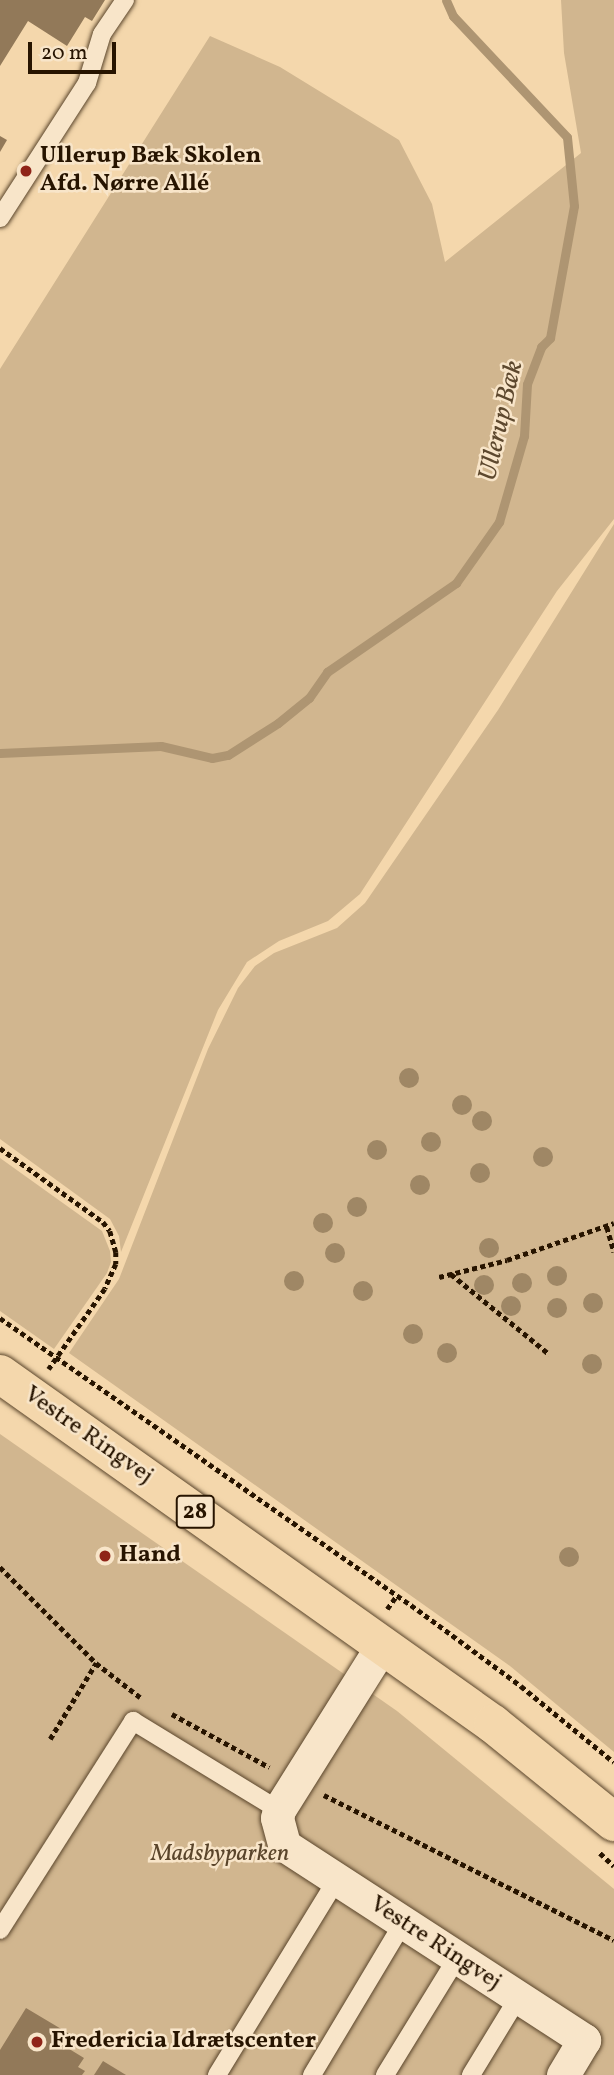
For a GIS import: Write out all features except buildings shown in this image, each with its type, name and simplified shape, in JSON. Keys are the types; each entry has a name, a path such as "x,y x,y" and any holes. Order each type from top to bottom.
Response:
{"main road":[{"name":"Vestre Ringvej","path":"15,1384 493,1724 614,1822"}],"street":[{"path":"279,1810 383,1644"},
{"name":"Vestre Ringvej","path":"279,1810 277,1818 284,1846 584,2040 563,2075"}],"lane":[{"path":"0,218 87,83 102,34 125,0"},
{"path":"0,1930 133,1721 279,1810"},
{"path":"217,2075 337,1879"},
{"path":"312,2075 403,1923"},
{"path":"385,2075 457,1958"},
{"path":"471,2075 518,1998"}],"path":[{"path":"0,1148 103,1222 110,1231 116,1252 116,1264 105,1289 57,1359 15,1384"},
{"path":"439,1277 507,1260 614,1223"},
{"path":"607,1227 614,1252"},
{"path":"450,1273 549,1354"},
{"path":"0,1318 418,1610 521,1686 614,1762"},
{"path":"0,1567 96,1663 143,1698"},
{"path":"50,1739 96,1663"},
{"path":"166,1711 297,1781 614,1940"}],"green space":[{"path":"561,0 614,0 614,519 557,591 360,894 328,921 279,941 247,962 218,1010 121,1252 119,1236 110,1219 0,1139 0,369 210,36 280,67 399,140 432,204 445,262 581,153 564,53"},
{"path":"614,524 614,1752 510,1666 69,1353 119,1279 208,1049 238,988 255,966 274,953 337,928 365,903 498,710"},
{"path":"0,1158 102,1231 110,1251 111,1262 107,1273 54,1349 0,1311"},
{"name":"Madsbyparken","path":"0,1434 397,1711 614,1889 614,2075 0,2075"}],"waterway":[{"name":"Ullerup Bæk","path":"0,753 161,746 212,758 228,755 278,723 309,698 327,672 456,583 499,522 524,436 527,384 541,347 550,338 574,206 567,137 453,16 446,0"}],"place":[{"name":"Ullerup Bæk Skolen Afd. Nørre Allé","path":"26,171"},
{"name":"Hand","path":"105,1556"},
{"name":"Fredericia Idrætscenter","path":"37,2042"}]}
